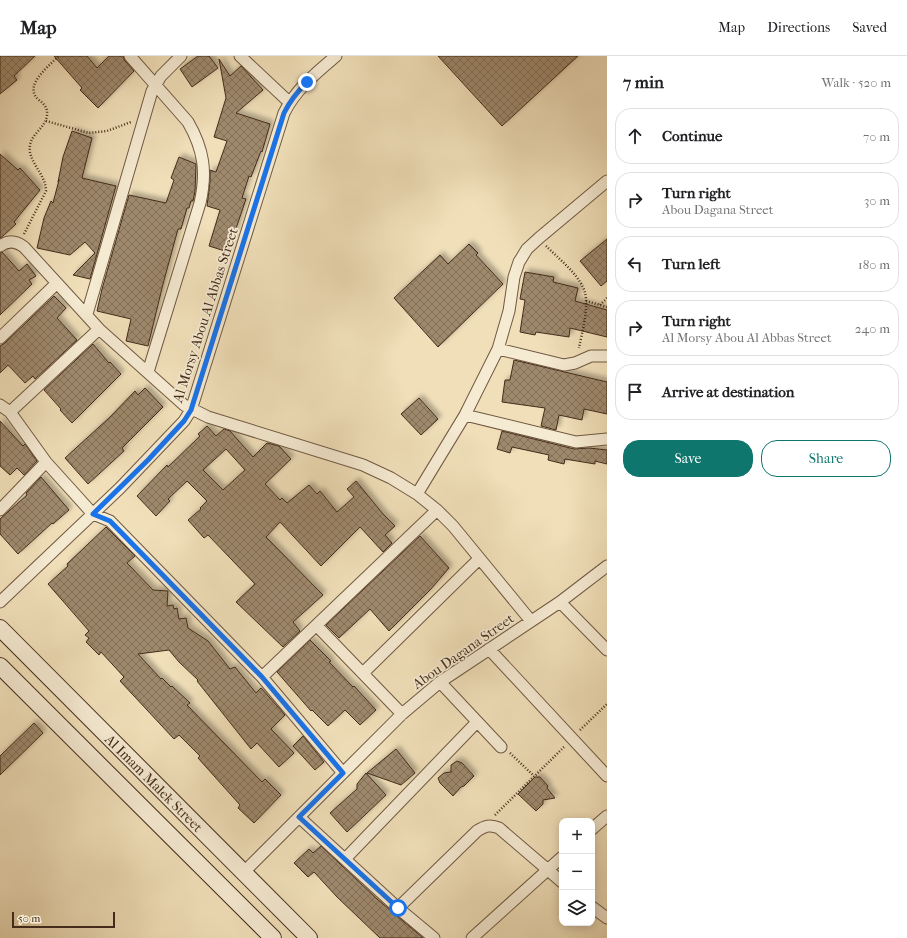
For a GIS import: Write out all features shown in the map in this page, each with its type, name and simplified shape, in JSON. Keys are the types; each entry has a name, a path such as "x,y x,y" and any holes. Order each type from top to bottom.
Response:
{"street":[{"path":"130,56 188,122 195,135 203,161 204,175 200,203 148,372"},
{"path":"87,314 155,84 181,56"},
{"path":"240,56 289,102"},
{"name":"Al Morsy Abou Al Abbas Street","path":"0,602 148,460 184,421 191,410 284,113 289,102 297,91 336,56"},
{"path":"417,494 465,415 498,349 509,311 514,277 519,262 527,249 607,181"},
{"path":"0,246 7,242 13,241 19,243 87,314 99,329 191,410 208,417 363,465 391,478 417,494 437,510 452,526 531,621"},
{"path":"0,338 57,283"},
{"path":"10,412 99,329"},
{"path":"498,349 564,365 575,363 591,356 607,356"},
{"path":"0,405 10,412 46,462 93,514 110,521 262,677 343,773"},
{"path":"465,415 576,442 607,439"},
{"path":"0,510 46,462"},
{"path":"262,677 437,510"},
{"path":"363,673 480,559"},
{"name":"Abou Dagana Street","path":"243,873 402,714 440,682 560,602 607,566"},
{"path":"560,602 607,650"},
{"path":"317,626 402,714"},
{"name":"Al Imam Malek Street","path":"0,628 309,938"},
{"path":"489,649 607,776"},
{"name":"Al Imam Malek Street","path":"0,666 273,938"},
{"path":"440,682 501,748"},
{"path":"345,859 477,722"},
{"path":"595,826 607,816"},
{"path":"299,817 398,908 434,938"},
{"path":"398,908 477,831 492,825 499,828 559,880"},
{"path":"472,938 559,860"},
{"path":"595,909 607,918"}],"path":[{"path":"19,243 46,191 46,184 34,164 30,149 30,142 46,121 48,114 46,107 34,93 33,86 59,56"},
{"path":"46,121 89,133 96,133 145,117"},
{"path":"539,238 577,278 585,293 586,301 578,362"},
{"path":"600,305 607,298"},
{"path":"586,301 607,307"},
{"path":"484,827 607,704"},
{"path":"501,748 512,754 534,776"}],"building":[{"path":"0,56 35,56 14,76 17,80 0,94"},
{"path":"54,56 87,56 97,68 109,56 123,56 125,61 134,71 98,108 80,90 82,88"},
{"path":"198,56 209,56 218,68 192,87 180,69"},
{"path":"438,56 578,56 502,126"},
{"path":"219,59 230,76 241,66 263,90 236,113 270,124 262,152 261,151 251,177 249,176 242,198 246,199 228,252 209,246 220,210 207,206 210,170 216,172 227,141 214,137 226,98"},
{"path":"72,131 92,138 82,178 116,186 90,279 73,275 95,253 85,242 70,255 37,248 44,218 51,201 53,203 63,157"},
{"path":"0,154 18,170 20,168 40,190 14,222 16,224 0,238"},
{"path":"179,157 196,164 195,191 193,201 191,201 189,208 187,208 181,229 178,229 148,346 126,341 131,319 97,311 129,195 166,203 174,180 171,178"},
{"path":"607,239 607,281 601,286 580,261"},
{"path":"469,244 478,253 476,255 503,284 438,347 394,298 440,255 448,264"},
{"path":"2,252 19,271 27,264 36,276 29,280 32,284 0,315 0,253"},
{"path":"525,272 554,277 553,282 578,288 575,301 607,310 607,337 570,328 569,337 536,332 535,335 520,332 525,300 520,299"},
{"path":"54,296 66,308 57,318 77,340 35,379 33,376 25,383 8,365 0,373 0,346"},
{"path":"93,344 109,363 110,362 121,374 72,423 44,390"},
{"path":"514,360 607,382 607,414 584,409 582,420 559,415 556,430 541,426 545,408 502,402 505,380 510,380"},
{"path":"145,388 163,407 122,448 124,451 88,484 65,458 110,417 135,391 138,395"},
{"path":"419,398 438,419 421,435 401,414"},
{"path":"0,421 23,446 25,444 37,461 24,475 17,468 10,475 0,466"},
{"path":"207,426 216,436 224,429 230,431 253,457 267,443 279,446 291,459 265,484 280,500 282,498 287,503 309,485 317,494 320,491 337,512 354,497 347,489 356,481 383,514 395,526 385,535 392,543 383,552 360,527 321,566 280,522 266,537 323,595 293,622 300,631 283,647 236,602 255,584 208,535 204,538 188,520 201,509 200,508 207,501 187,481 168,499 170,501 156,516 137,496 167,465 168,467 200,436 198,434","holes":["226,449 245,470 223,490 203,470"]},
{"path":"502,431 574,449 589,448 607,450 607,464 595,461 595,464 565,459 564,464 548,460 549,455 512,447 510,453 497,449"},
{"path":"41,477 69,510 53,524 52,523 18,554 0,534 0,519 27,495 26,493"},
{"path":"106,527 135,556 127,563 153,590 168,591 167,606 173,605 174,609 177,608 179,619 186,618 188,628 208,641 230,669 235,667 256,693 261,688 285,715 271,729 294,753 279,767 257,743 251,749 197,681 198,680 169,650 138,654 161,679 162,678 171,687 172,686 190,703 187,705 262,782 265,779 281,795 254,823 238,808 240,805 198,758 200,756 179,735 174,739 120,681 124,677 101,652 99,655 86,642 89,638 85,635 89,631 48,584"},
{"path":"420,536 449,568 431,589 389,631 370,609 339,638 326,625"},
{"path":"310,640 331,661 329,662 376,710 360,725 345,710 328,726 312,710 311,711 277,672"},
{"path":"34,723 43,733 0,775 0,756"},
{"path":"303,736 324,762 315,770 293,746"},
{"path":"396,749 415,773 401,785 367,773"},
{"path":"457,761 462,763 474,776 453,796 440,783 438,778 444,773 451,772 451,765"},
{"path":"366,773 386,795 347,832 330,813 357,789 357,784"},
{"path":"535,777 540,777 548,786 547,788 555,798 543,800 543,804 536,811 518,794"},
{"path":"321,846 377,899 423,938 380,938 337,897 314,872 308,877 294,863 309,849 313,853"}],"route":[{"path":"307,82 297,91 289,102 284,113 191,410 184,421 148,460 93,514 110,521 262,677 343,773 299,817 398,908"}]}
